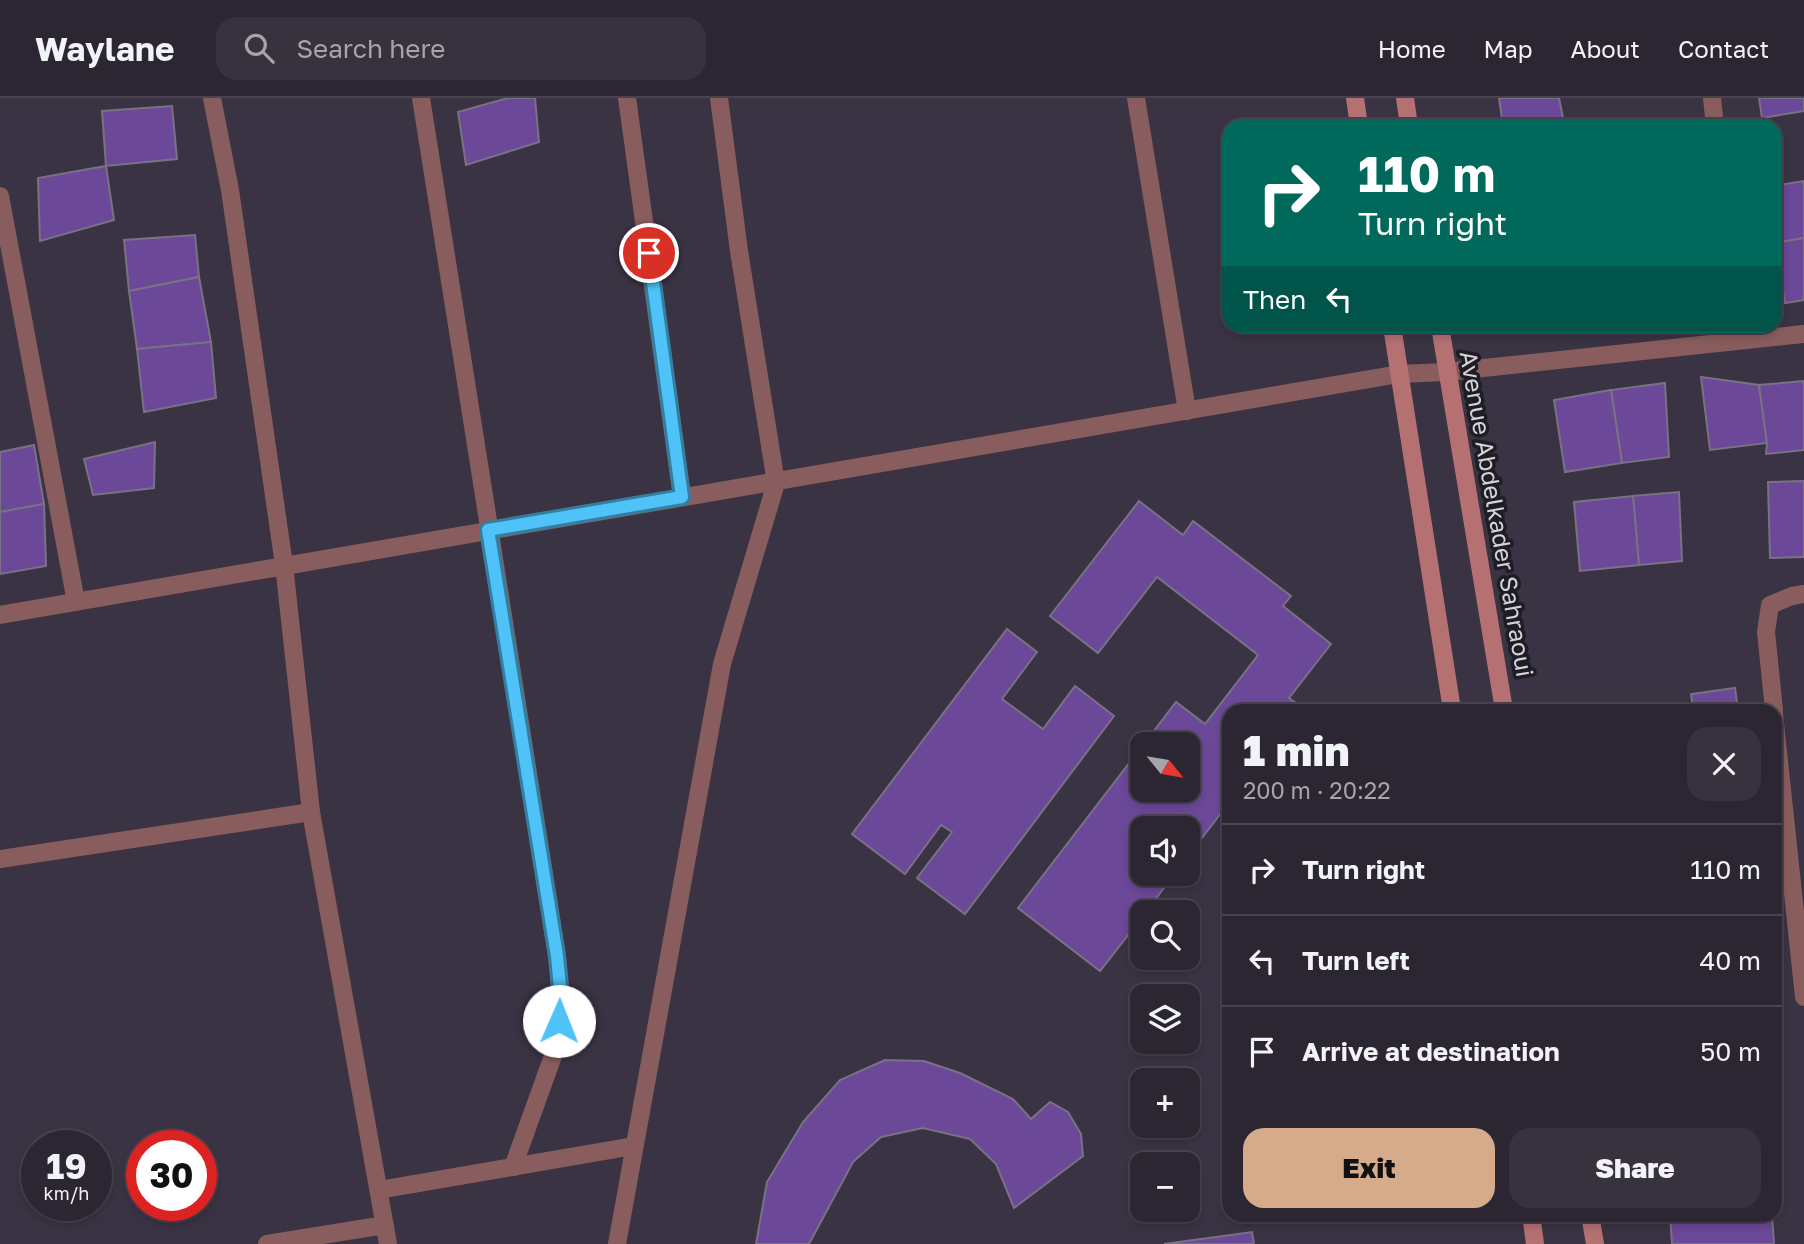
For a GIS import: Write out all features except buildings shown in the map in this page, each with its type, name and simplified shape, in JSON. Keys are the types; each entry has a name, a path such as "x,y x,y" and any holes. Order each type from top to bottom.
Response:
{"main road":[{"path":"1355,98 1359,119"},
{"path":"1405,98 1408,119"},
{"path":"1393,333 1451,704"},
{"name":"Avenue Abdelkader Sahraoui","path":"1441,333 1503,704"},
{"path":"1532,1222 1535,1244"},
{"path":"1591,1222 1595,1244"}],"street":[{"path":"212,98 232,204 284,565 311,813 388,1244"},
{"path":"421,98 557,956 561,998 557,1045 513,1167"},
{"path":"627,98 682,497"},
{"path":"617,1244 722,664 776,483 739,251 719,98"},
{"path":"1136,98 1187,411"},
{"path":"1712,98 1714,119"},
{"path":"0,196 76,601"},
{"path":"0,615 1399,374 1446,372 1740,333 1804,334"},
{"path":"1773,704 1766,632 1770,605 1804,594"},
{"path":"1782,788 1804,997"},
{"path":"0,859 311,813"},
{"path":"379,1190 634,1146"},
{"path":"267,1244 385,1225"}],"route":[{"path":"559,1021 561,998 557,956 488,530 682,497 649,253"}]}
